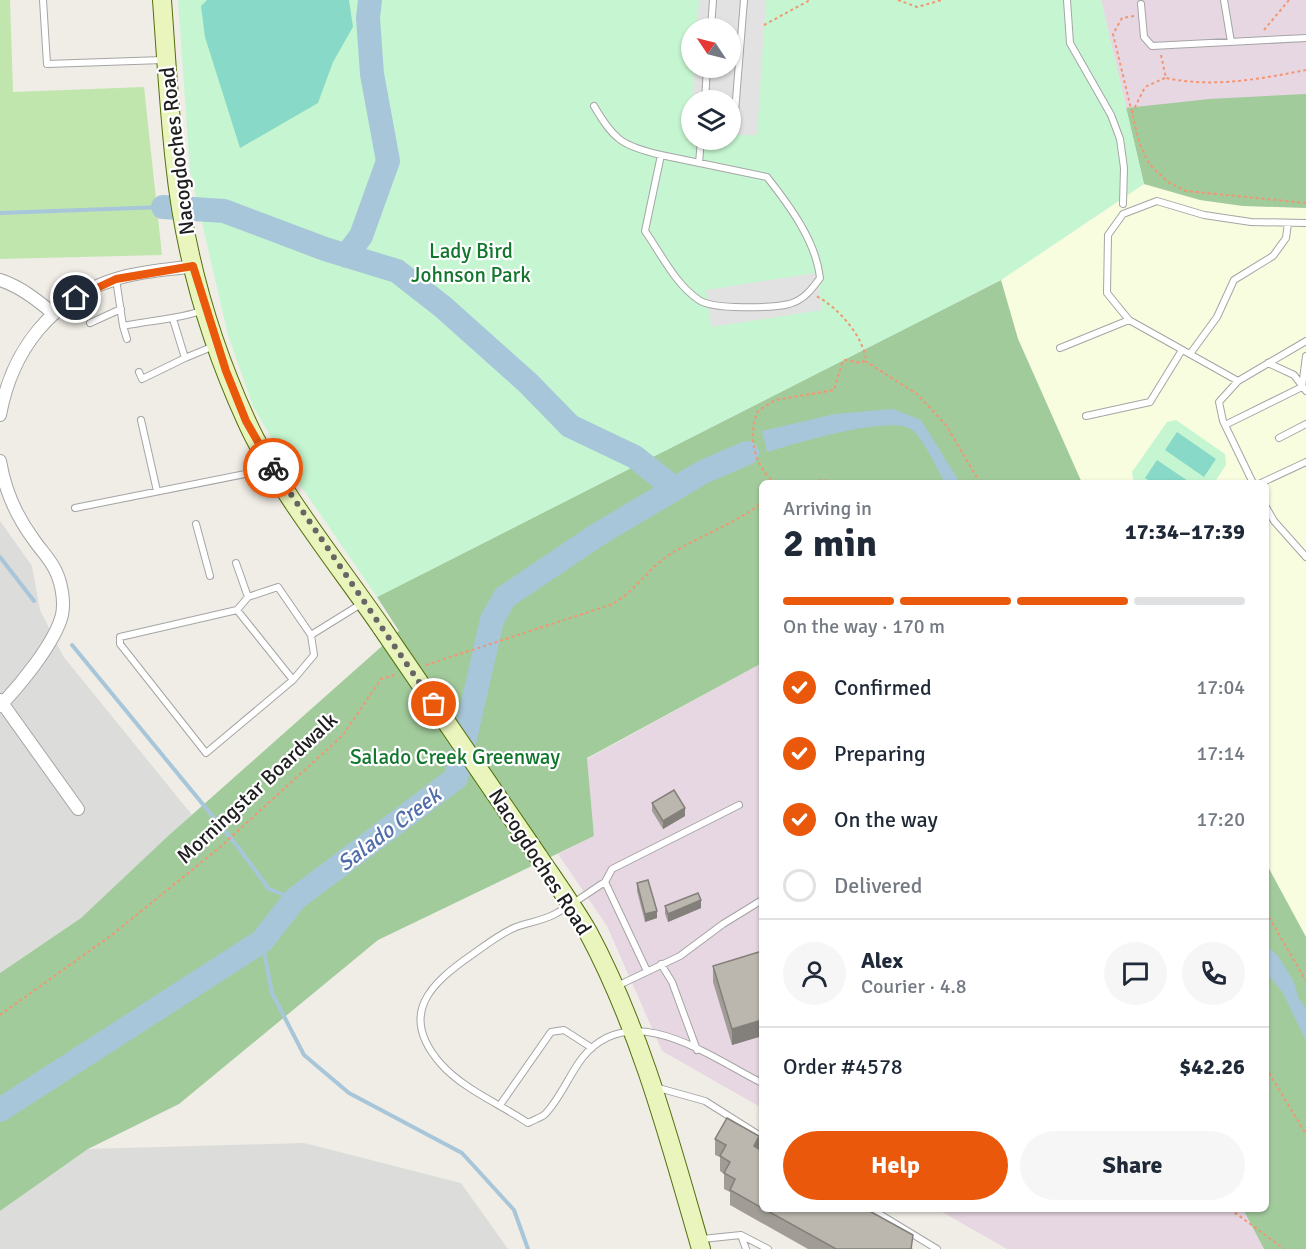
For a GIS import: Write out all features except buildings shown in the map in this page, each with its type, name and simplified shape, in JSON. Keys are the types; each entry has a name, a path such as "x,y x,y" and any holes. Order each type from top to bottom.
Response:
{"main road":[{"name":"Nacogdoches Road","path":"162,0 175,165 188,245 217,344 246,421 273,468 587,931 614,987 652,1087 699,1244"}],"street":[{"path":"0,415 4,392 23,348 36,329 54,314 90,290 116,279 193,266"},
{"path":"0,280 21,289 54,314"},
{"path":"0,461 3,482 16,513 52,563 59,577 62,594 62,615 45,649 1,703 78,809"}],"lane":[{"path":"43,0 47,64 166,60"},
{"path":"712,18 713,0"},
{"path":"737,90 744,0"},
{"path":"1067,0 1070,43 1111,115 1120,139 1124,168 1123,204"},
{"path":"1224,0 1231,42"},
{"path":"1141,4 1144,37 1152,46 1306,38"},
{"path":"594,106 610,132 632,149 661,155 699,163 767,177 791,208 819,265 820,278 810,293 790,304 717,308 699,300 682,284 645,231 661,155"},
{"path":"699,163 700,150"},
{"path":"1238,381 1129,320 1107,293 1108,235 1123,214 1157,201 1204,215 1251,222 1306,223"},
{"path":"1190,354 1217,317 1234,279 1273,256 1286,238 1288,223"},
{"path":"116,279 127,339"},
{"path":"90,323 121,309"},
{"path":"123,327 151,320 173,319 206,309"},
{"path":"173,319 176,339 185,358"},
{"path":"1060,348 1129,320"},
{"path":"1252,480 1225,425 1219,402 1238,381 1306,341"},
{"path":"139,372 142,379 217,344"},
{"path":"1086,416 1150,402 1182,350"},
{"path":"1304,389 1306,356"},
{"path":"1268,363 1294,375 1304,389"},
{"path":"1225,425 1304,389"},
{"path":"141,420 158,491"},
{"path":"1279,438 1306,424"},
{"path":"1267,480 1306,462"},
{"path":"75,508 273,468"},
{"path":"1269,512 1306,557"},
{"path":"196,524 210,576"},
{"path":"236,563 248,597"},
{"path":"278,587 311,635 314,655 293,680 206,753 120,644 120,637 237,610 248,597 278,587"},
{"path":"311,635 364,602"},
{"path":"237,610 293,680"},
{"path":"740,805 612,869 605,882 557,913 532,924 517,926 496,938 443,975 428,993 420,1018 425,1040 441,1064 528,1123 544,1114 598,1042 631,1029 664,1033 759,1081"},
{"path":"605,882 647,971"},
{"path":"614,987 680,956 723,924 759,902"},
{"path":"661,964 672,982 697,1050"},
{"path":"500,1105 551,1032 564,1030 592,1048"},
{"path":"652,1087 705,1101 759,1135"},
{"path":"876,1212 937,1249"},
{"path":"699,1244 741,1235 768,1249"},
{"path":"741,1235 746,1249"},
{"path":"923,1249 924,1241"}],"path":[{"path":"764,24 810,0"},
{"path":"898,0 917,7 942,0"},
{"path":"1254,41 1284,9 1289,0"},
{"path":"1142,15 1122,18 1113,34 1139,142 1149,164 1168,182 1186,191 1306,203"},
{"path":"1161,46 1166,78"},
{"path":"1132,113 1145,87 1166,78 1193,84 1257,80 1306,70"},
{"path":"810,293 827,302 856,335 864,349 865,361"},
{"path":"772,480 764,474 756,454 753,428 758,411 775,400 834,390 845,360 865,361 917,394 946,425 978,480"},
{"path":"426,664 585,614 621,600 665,558 728,526 759,504"},
{"name":"Morningstar Boardwalk","path":"0,1015 113,934 219,848 343,735 381,679 404,672"},
{"path":"1269,917 1306,981"},
{"path":"1269,1073 1306,1134"},
{"path":"1234,1212 1284,1249"}],"shaded area":[{"path":"207,0 349,0 353,27 333,62 318,103 240,148 205,37 201,6"},
{"path":"699,0 766,0 757,135 741,135 741,90 693,90 694,78 741,78 741,18 698,18"},
{"path":"1101,0 1306,0 1306,208 1144,184"},
{"path":"1144,184 1200,200 1243,206 1306,208 1306,937 1269,869 1269,480 1081,480 1018,338 1001,280"},
{"path":"816,273 822,310 711,327 706,290"},
{"path":"893,409 921,420 958,480 943,480 920,439 911,429 899,426 840,432 767,452 762,431 835,414"},
{"path":"1177,432 1216,459 1204,477 1165,450"},
{"path":"1157,460 1187,480 1148,480 1145,478"},
{"path":"0,521 32,566 40,610 63,656 192,815 81,918 0,973"},
{"path":"759,665 759,1106 662,1051 607,926 558,854 594,836 587,759"},
{"path":"1269,948 1278,956 1294,982 1298,997 1306,1009 1306,1041 1283,993 1269,976"},
{"path":"304,1143 461,1183 508,1249 0,1249 0,1211 88,1149"},
{"path":"942,1212 1245,1212 1264,1249 1007,1249"}],"green space":[{"path":"0,0 10,0 13,92 144,87 162,255 0,259"},
{"name":"Lady Bird Johnson Park","path":"178,0 1101,0 1144,184 1001,280 377,597 294,476 253,406 228,335 190,171"},
{"path":"1306,94 1306,208 1243,206 1200,200 1144,184 1126,108 1209,99"},
{"name":"Salado Creek Greenway","path":"1001,280 1018,339 1081,480 759,480 759,665 587,758 594,836 378,940 179,1104 88,1149 0,1211 0,973 81,918 167,837 399,631 377,597"},
{"path":"1176,420 1225,454 1226,465 1216,480 1133,479 1132,472 1167,422"},
{"path":"1269,869 1306,937 1306,1249 1264,1249 1245,1212 1269,1212"}],"waterway":[{"path":"346,256 361,236 388,161 372,74 368,18 370,0"},
{"path":"0,213 163,207"},
{"path":"163,207 224,211 325,249 397,271 443,307 528,383 570,426 635,457 675,489"},
{"name":"Salado Creek","path":"0,1110 262,941 295,899 456,778 492,620 505,597 597,535 703,472 747,453"},
{"path":"0,557 34,601"},
{"path":"72,645 238,847 269,889 295,899"},
{"path":"262,941 272,993 304,1055 349,1093 462,1153 514,1210 528,1249"}],"way so far":[{"path":"273,468 434,704"}],"route":[{"path":"76,298 116,279 193,266 226,371 246,421 273,468"}]}
